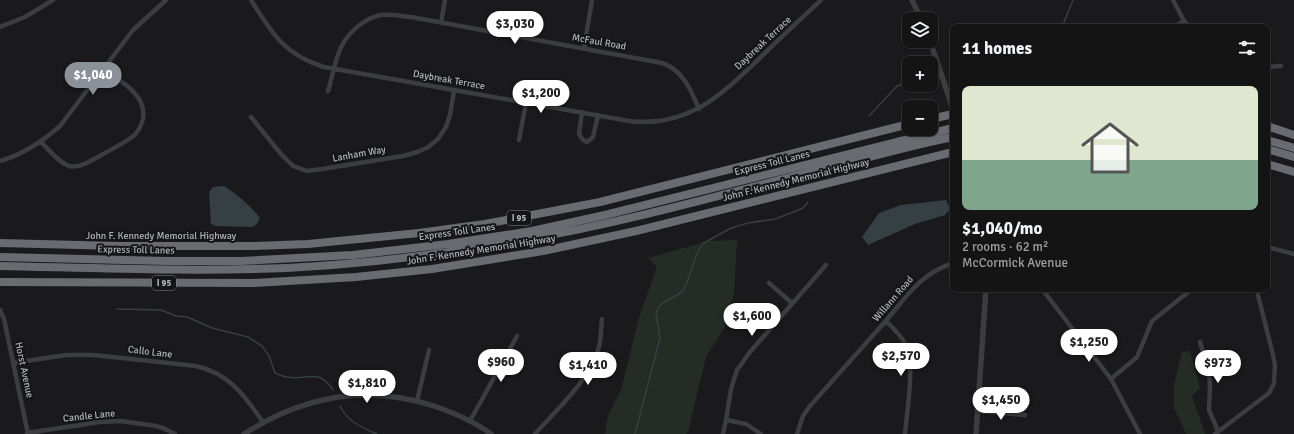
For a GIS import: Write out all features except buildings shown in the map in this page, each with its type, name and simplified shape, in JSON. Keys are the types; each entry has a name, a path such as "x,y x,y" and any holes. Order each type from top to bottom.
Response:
{"highway":[{"path":"938,116 950,111"},
{"name":"John F. Kennedy Memorial Highway","path":"0,243 119,246 252,246 308,244 419,233 485,224 600,202 902,126"},
{"path":"1270,127 1294,131"},
{"path":"1270,127 1294,135"},
{"name":"Express Toll Lanes","path":"0,257 241,261 353,255 448,244 532,231 606,215 950,129"},
{"name":"Express Toll Lanes","path":"0,266 156,269 266,269 350,264 444,253 536,238 632,218 950,138"},
{"path":"1270,141 1294,148"},
{"path":"1270,150 1294,157"},
{"name":"John F. Kennedy Memorial Highway","path":"0,282 200,284 260,283 349,278 438,268 543,251 636,231 950,153"},
{"path":"1270,165 1294,172"}],"street":[{"path":"0,27 25,18 53,0"},
{"path":"0,161 25,152 41,142 60,126 133,30 166,0"},
{"name":"Daybreak Terrace","path":"251,0 271,31 285,47 302,59 324,67 629,121 649,122 671,119 699,109 708,104 728,88 821,0"},
{"path":"441,23 445,0"},
{"path":"584,48 592,0"},
{"path":"912,0 918,12"},
{"path":"1173,0 1186,24"},
{"name":"McFaul Road","path":"328,92 340,49 346,38 354,30 371,18 392,15 584,48 669,65 676,70 691,90 699,109"},
{"path":"1179,24 1184,21"},
{"path":"932,48 950,101"},
{"path":"1270,67 1281,66"},
{"path":"41,142 64,163 70,166 77,166 89,162 124,142 136,133 140,128 143,114 141,101 137,95 103,69"},
{"name":"Lanham Way","path":"251,117 281,154 293,166 307,171 403,156 427,148 438,139 446,127 450,115 454,90"},
{"path":"519,140 526,103"},
{"path":"582,112 579,134 583,140 587,142 593,137 598,115"},
{"path":"1270,248 1294,254"},
{"name":"Willann Road","path":"797,434 803,416 810,406 921,280 932,272 950,264"},
{"path":"723,434 730,389 737,370 750,352 826,265"},
{"path":"769,283 792,303"},
{"path":"976,434 986,292"},
{"path":"1044,292 1111,379 1140,434"},
{"path":"1111,379 1137,357 1152,321 1188,292"},
{"path":"1200,342 1209,371 1209,410 1216,433 1269,393 1274,383 1274,360 1258,295"},
{"name":"Horst Avenue","path":"0,310 4,319 28,434"},
{"path":"535,434 587,374 599,348 602,319"},
{"path":"886,321 902,339 909,355 909,386 905,434"},
{"path":"470,421 517,336"},
{"path":"417,400 428,350"},
{"name":"Callo Lane","path":"13,363 66,355 94,355 196,366 223,376 250,404 263,422"},
{"path":"244,434 263,422 299,406 335,398 374,395 417,400 470,421 491,434"},
{"path":"978,411 1025,415"},
{"path":"726,420 746,424 761,434"},
{"name":"Candle Lane","path":"28,434 82,424 110,421 156,426 176,434"}],"shaded area":[{"path":"224,186 244,200 256,213 260,218 257,224 252,227 216,226 211,224 209,192 213,187"},
{"path":"946,200 950,209 945,215 915,224 868,245 862,237 879,213 901,205"},
{"path":"737,240 734,293 725,327 706,357 688,432 686,434 605,434 608,415 621,390 639,317 657,267 648,258 709,241"},
{"path":"1190,351 1200,388 1192,396 1205,434 1186,434 1174,408 1174,385 1182,352"}],"waterway":[{"path":"1063,24 1073,0"},
{"path":"869,116 896,87 902,84"},
{"path":"635,434 660,338 656,313 660,305 682,292 702,244 731,228 748,223 775,219 803,208 808,202"},
{"path":"117,309 161,310 176,316 187,317 212,328 248,337 262,346 269,356 275,373 284,377 294,378 312,376 317,377 328,383 333,390"},
{"path":"340,406 343,412 351,420 377,434"}]}
